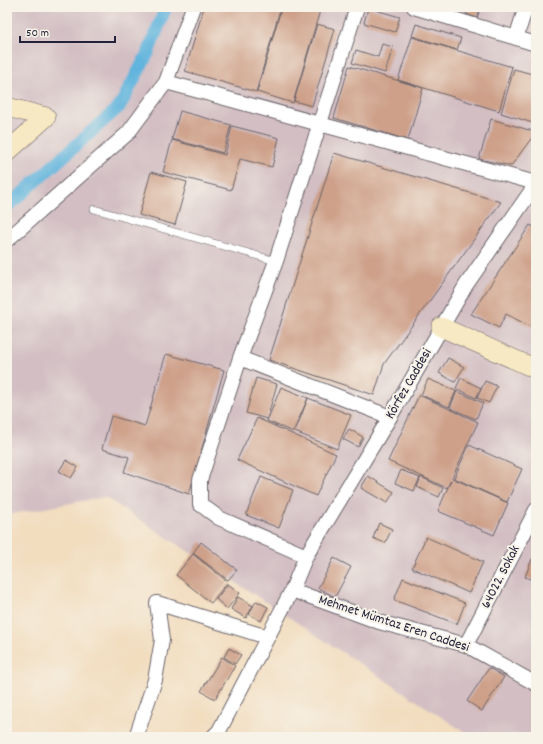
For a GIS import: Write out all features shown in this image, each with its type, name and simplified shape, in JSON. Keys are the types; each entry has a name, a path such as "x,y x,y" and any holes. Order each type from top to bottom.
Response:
{"street":[{"path":"7,240 128,133 166,82 193,7"},
{"path":"306,556 219,518 200,504 200,480 240,358 276,261 357,7"},
{"path":"414,7 536,44"},
{"path":"516,38 526,7"},
{"path":"166,82 536,184"},
{"path":"7,107 46,117 7,152"},
{"name":"Körfez Caddesi","path":"213,737 218,731 280,610 292,590 306,556 390,417 466,285 536,184"},
{"path":"441,327 536,369"},
{"path":"240,358 390,417"},
{"name":"64022. Sokak","path":"466,645 536,510"},
{"name":"Mehmet Mümtaz Eren Caddesi","path":"292,590 379,622 466,645 536,684"},
{"path":"136,737 155,680 160,654 162,640 157,603 267,637"}],"lane":[{"path":"94,209 276,261"}],"shaded area":[{"path":"7,7 536,7 536,737 472,737 105,497 7,515"}],"building":[{"path":"204,7 271,7 280,10 256,92 185,71"},
{"path":"275,7 321,7 293,103 257,92 281,9"},
{"path":"469,7 480,9 477,18 466,14"},
{"path":"368,8 400,17 395,32 364,23"},
{"path":"317,24 335,29 312,106 294,101"},
{"path":"416,24 461,38 457,50 412,36"},
{"path":"412,37 512,67 499,111 398,80"},
{"path":"382,44 393,47 385,73 352,63 356,50 378,57"},
{"path":"349,66 423,88 408,140 334,118"},
{"path":"514,69 536,75 536,124 501,113"},
{"path":"180,111 231,125 223,153 172,139"},
{"path":"491,119 536,132 511,166 479,159"},
{"path":"232,126 279,138 272,167 240,159 231,190 163,172 172,140 225,155"},
{"path":"334,153 501,202 384,364 374,395 269,360"},
{"path":"151,172 187,182 175,225 139,215"},
{"path":"530,225 536,228 536,318 531,327 506,314 499,328 471,314"},
{"path":"166,354 224,370 189,494 124,472 129,457 102,449 111,416 145,426"},
{"path":"448,358 464,367 455,382 439,373"},
{"path":"256,378 277,384 267,419 246,413"},
{"path":"461,378 481,388 476,398 456,388"},
{"path":"428,379 456,391 449,407 421,395"},
{"path":"485,381 497,386 489,403 477,398"},
{"path":"281,387 308,398 293,432 267,421"},
{"path":"457,391 483,403 476,419 450,408"},
{"path":"419,395 478,422 452,478 508,503 494,535 438,511 451,480 447,488 388,461"},
{"path":"308,398 351,415 337,449 295,432"},
{"path":"257,418 336,454 316,496 237,460"},
{"path":"349,429 363,437 358,447 343,439"},
{"path":"469,445 522,469 507,502 454,478"},
{"path":"66,460 78,467 71,478 59,471"},
{"path":"401,470 420,478 414,491 395,483"},
{"path":"368,476 394,492 387,503 361,488"},
{"path":"261,477 293,490 279,528 246,515"},
{"path":"421,477 443,488 439,497 417,487"},
{"path":"379,523 392,529 385,543 373,538"},
{"path":"426,537 483,562 469,593 412,568"},
{"path":"201,542 237,570 228,580 193,553"},
{"path":"193,554 228,582 211,603 176,575"},
{"path":"334,558 351,567 335,597 318,588"},
{"path":"532,559 536,561 536,581 525,577"},
{"path":"403,578 465,603 457,624 394,600"},
{"path":"228,584 240,593 227,609 216,599"},
{"path":"238,597 253,606 246,618 231,609"},
{"path":"256,601 268,607 261,621 249,614"},
{"path":"229,648 241,655 235,664 224,657"},
{"path":"222,657 235,666 215,699 201,691"},
{"path":"489,668 504,677 482,711 467,701"}],"waterway":[{"path":"7,207 120,106 148,53 166,7"}]}
